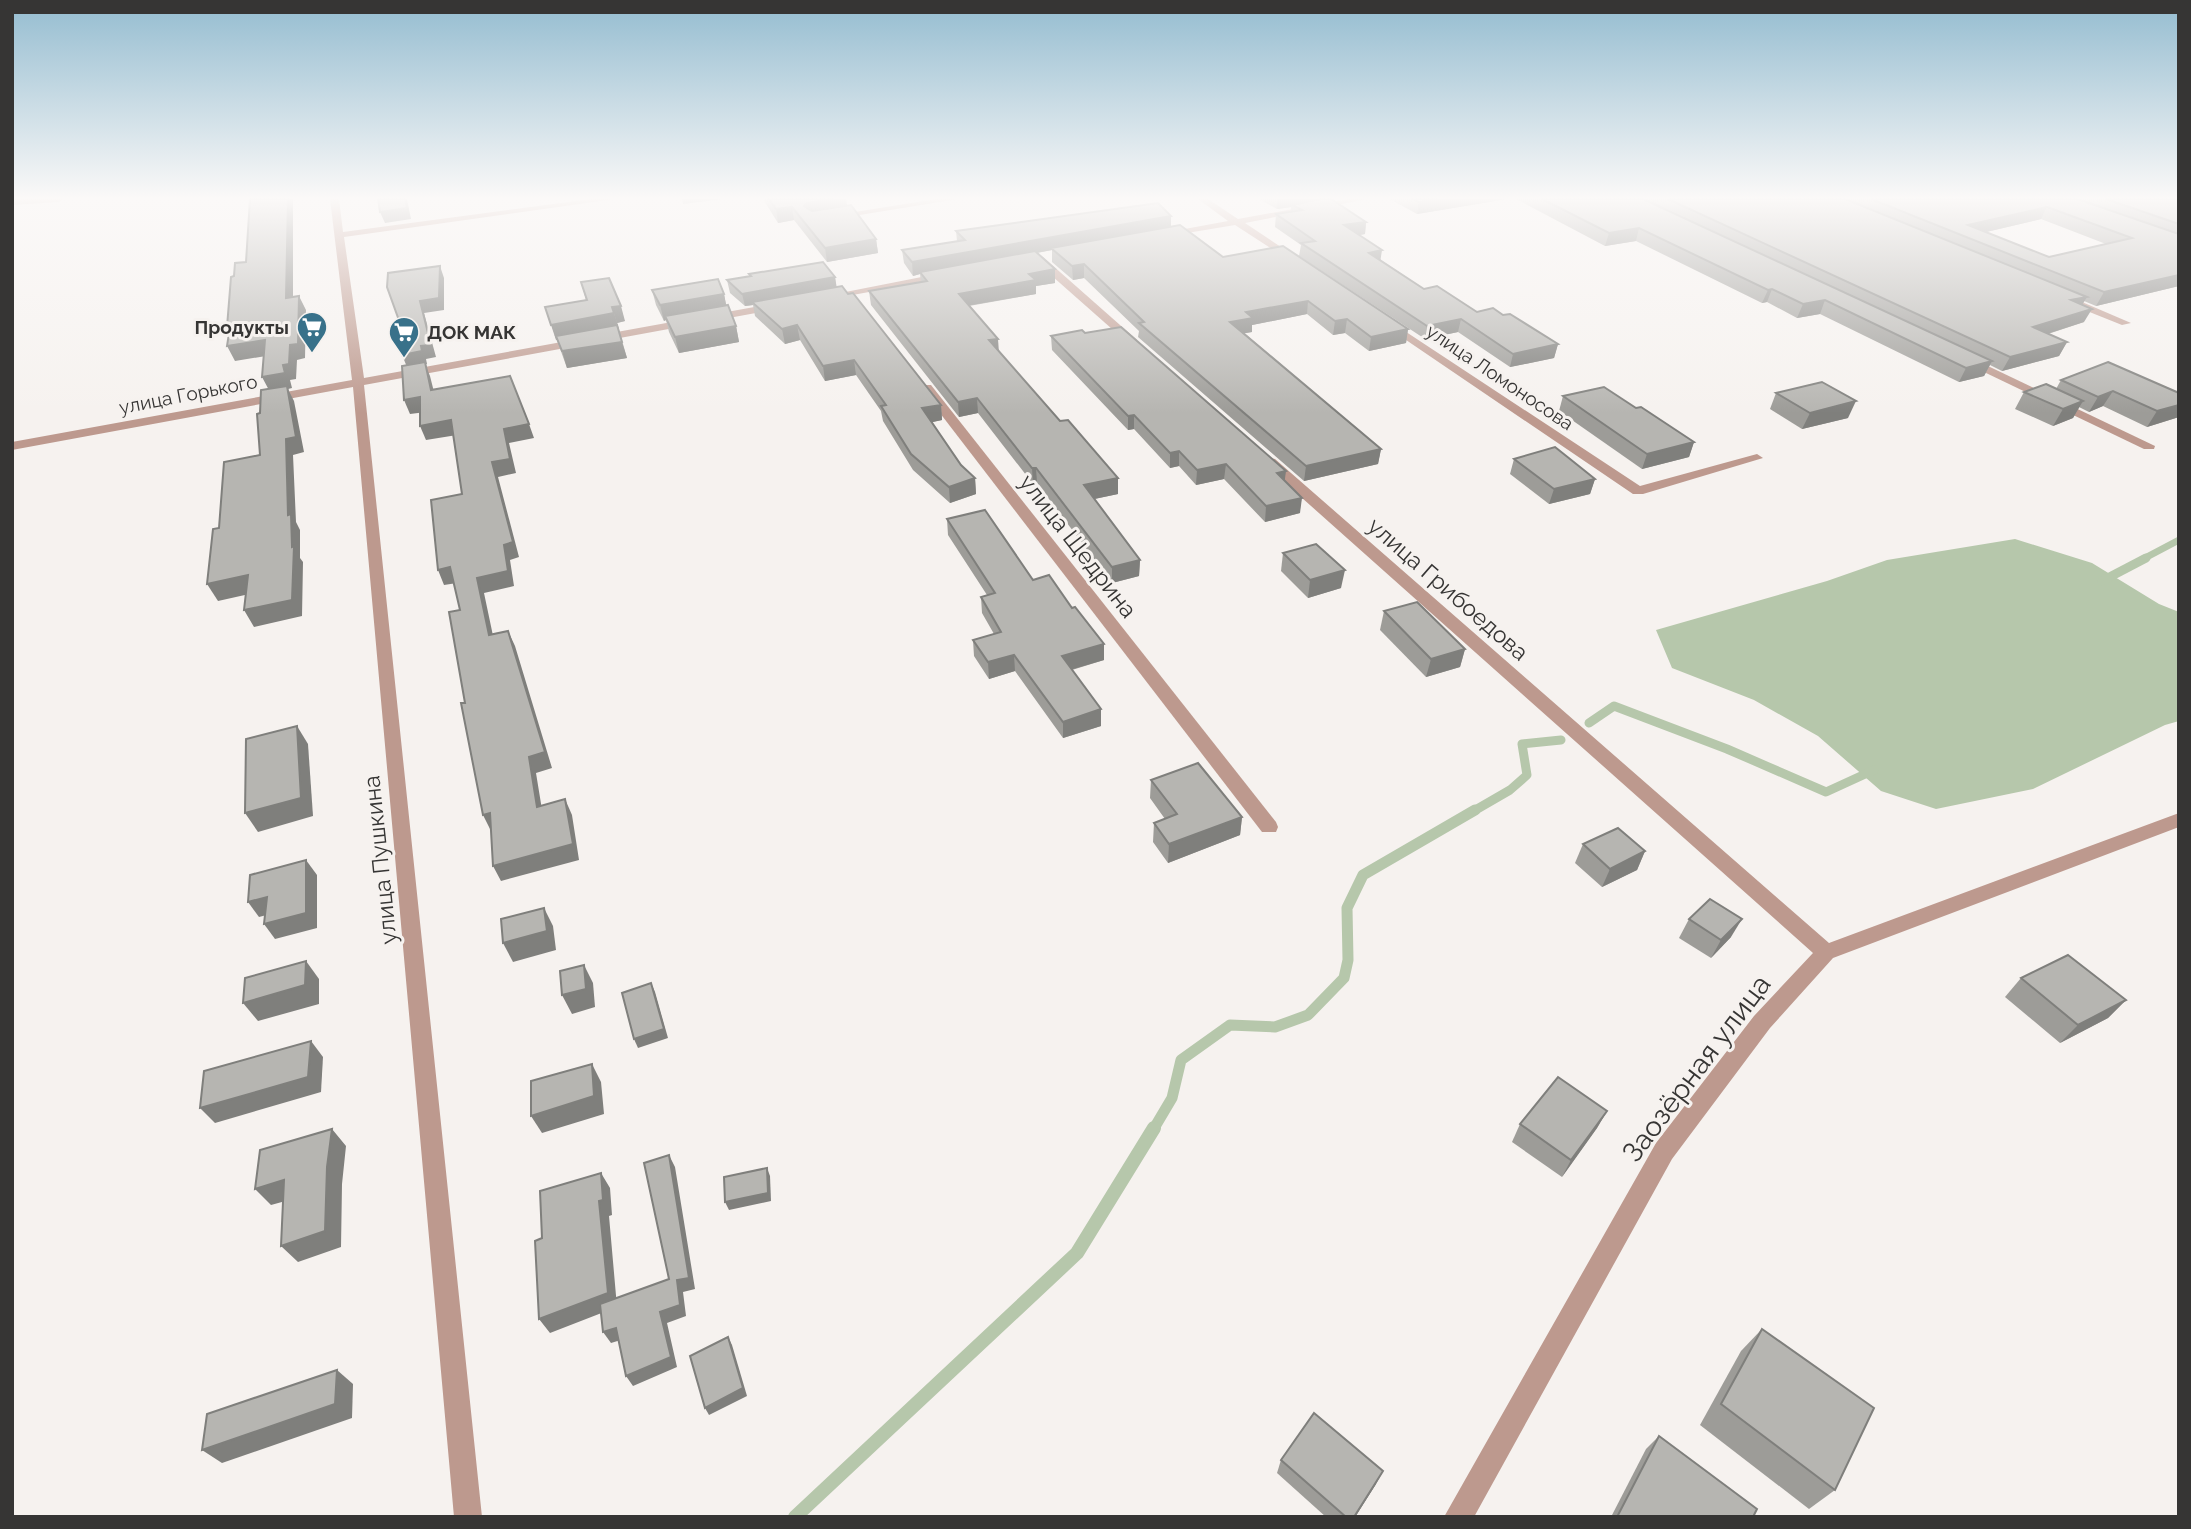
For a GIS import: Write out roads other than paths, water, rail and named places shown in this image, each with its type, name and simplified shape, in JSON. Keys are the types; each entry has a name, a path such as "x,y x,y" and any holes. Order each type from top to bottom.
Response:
{"street":[{"name":"улица Пушкина","path":"344,270 358,381 468,1517"},
{"path":"1052,270 1144,352"},
{"path":"811,300 857,298 959,274"},
{"path":"2063,298 2126,323"},
{"name":"улица Горького","path":"12,446 784,305"},
{"name":"улица Ломоносова","path":"1374,314 1638,491 1757,458"},
{"path":"1950,352 2149,446"},
{"name":"улица Щедрина","path":"920,380 1269,827"},
{"name":"улица Грибоедова","path":"1260,453 1826,952"},
{"name":"Заозёрная улица","path":"1458,1517 1664,1151 1762,1022 1826,952 2179,820"}],"waterway":[{"path":"2143,559 2179,540"},
{"path":"2102,581 2146,558"},
{"path":"1589,723 1614,706 1727,749 1826,792 1874,770"},
{"path":"1472,812 1510,790 1527,775 1522,744 1561,740"},
{"path":"1153,1130 1172,1098 1181,1060 1230,1025 1275,1027 1308,1015 1344,978 1348,960 1347,908 1363,875 1475,810"},
{"path":"795,1517 1077,1253 1154,1128"}],"place":[{"name":"Продукты","path":"312,354"},
{"name":"ДОК МАК","path":"404,359"}]}
